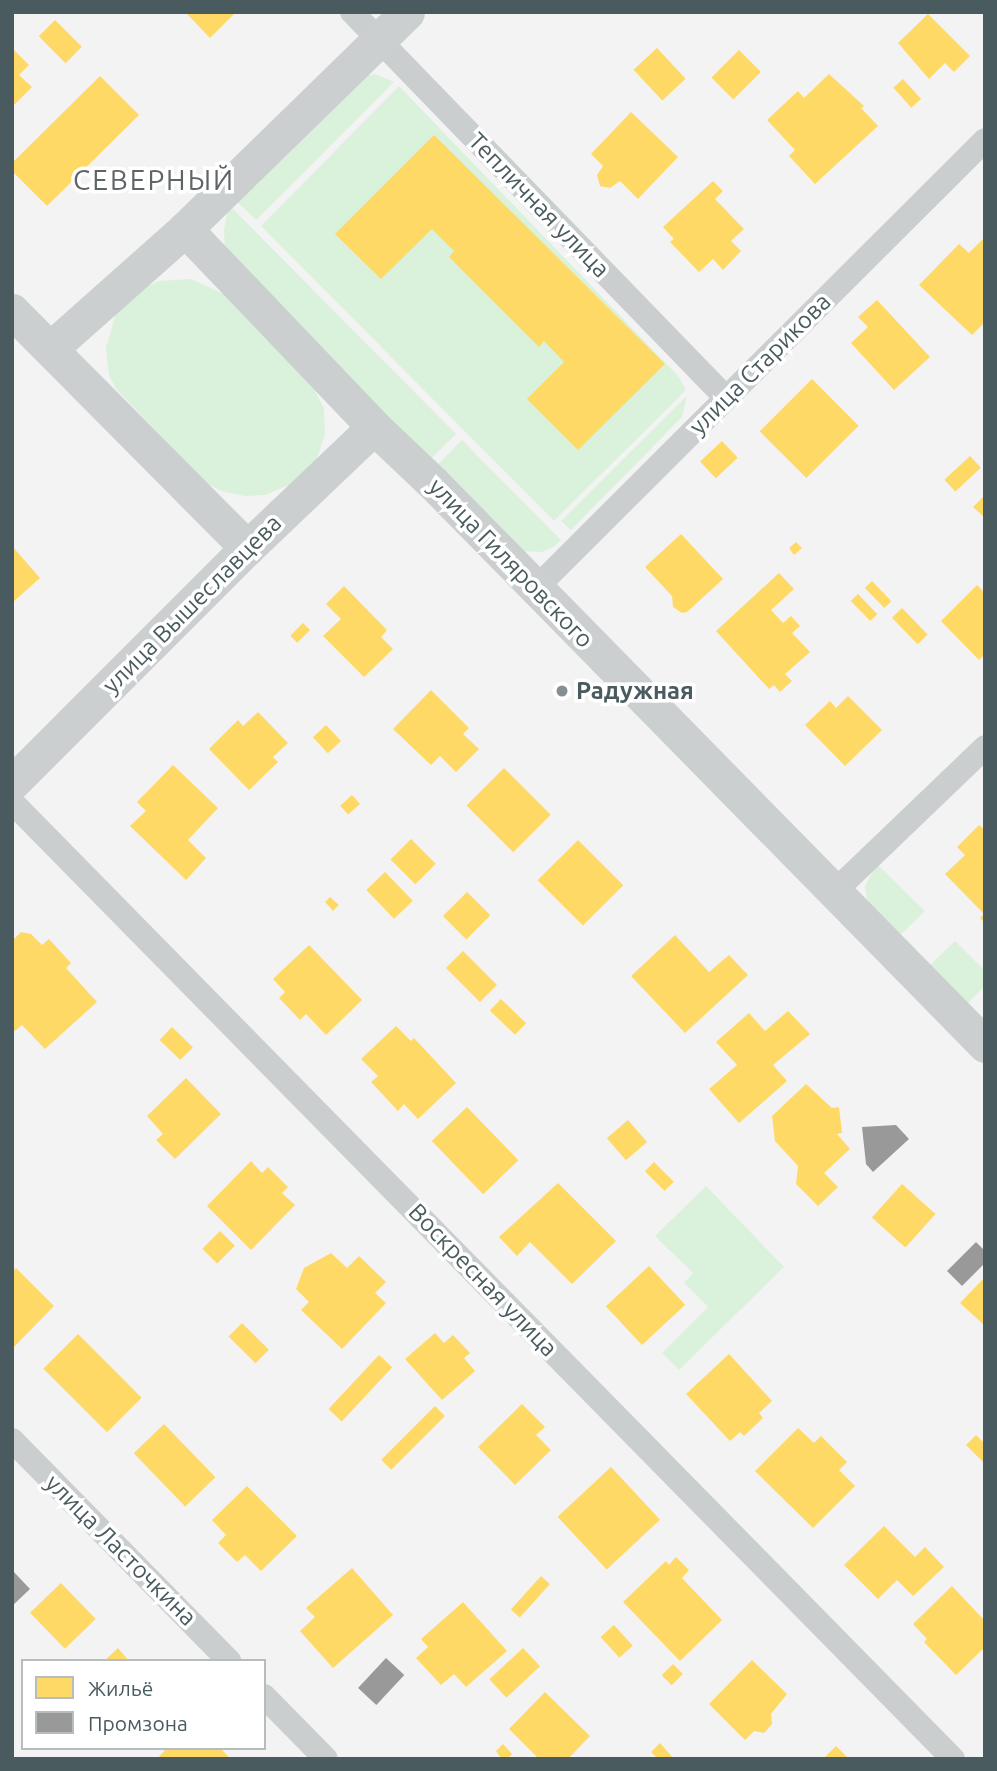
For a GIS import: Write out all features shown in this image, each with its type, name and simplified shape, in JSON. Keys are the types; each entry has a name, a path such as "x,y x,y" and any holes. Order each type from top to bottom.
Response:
{"street":[{"name":"Тепличная улица","path":"352,12 726,398"},
{"path":"50,349 185,229 407,12"},
{"name":"улица Старикова","path":"536,588 985,140"},
{"name":"улица Гиляровского","path":"185,229 373,427 536,588 985,1045"},
{"path":"12,311 247,548"},
{"name":"улица Вышеславцева","path":"12,783 247,548 373,427"},
{"path":"834,892 985,747"},
{"name":"Воскресная улица","path":"12,802 953,1759"},
{"name":"улица Ласточкина","path":"12,1440 227,1659"},
{"path":"266,1698 326,1759"}],"green space":[{"path":"375,74 394,82 256,220 233,198 363,76"},
{"path":"399,86 678,376 686,390 554,521 261,226"},
{"path":"229,205 456,434 428,462 225,250 224,230"},
{"path":"191,279 226,295 313,387 324,408 325,435 316,460 289,485 265,495 245,496 221,491 205,482 116,389 109,375 106,348 116,313 143,288 159,281"},
{"path":"687,396 682,417 571,530 561,521"},
{"path":"462,440 561,540 542,552 522,551 434,468"},
{"path":"877,864 925,911 898,937 868,908 865,886"},
{"path":"955,941 985,971 985,986 966,1005 928,967"},
{"path":"706,1186 784,1267 679,1370 662,1353 708,1307 684,1283 693,1273 655,1236"}],"building: Жильё":[{"path":"185,12 236,12 210,38"},
{"path":"928,14 970,56 954,72 945,63 929,79 898,43"},
{"path":"55,20 82,47 66,63 39,36"},
{"path":"12,48 29,65 19,75 32,87 12,107"},
{"path":"657,48 686,79 662,101 634,70"},
{"path":"739,50 761,72 733,99 711,78"},
{"path":"829,74 864,106 861,108 878,126 815,184 789,156 795,150 767,120 798,91 804,98"},
{"path":"100,76 139,115 47,206 12,171 12,163"},
{"path":"903,79 921,99 911,108 893,88"},
{"path":"631,112 678,157 638,199 620,181 610,188 600,186 597,175 603,166 591,154"},
{"path":"434,135 665,364 578,450 527,399 564,362 544,341 539,347 449,257 454,251 432,229 381,279 335,234"},
{"path":"713,181 723,191 715,199 744,229 731,241 741,251 723,270 713,259 699,272 670,242 674,239 663,227"},
{"path":"985,237 985,322 972,335 919,285 959,244 969,253"},
{"path":"877,300 930,357 894,390 851,343 868,327 858,317"},
{"path":"812,379 859,426 806,478 760,431"},
{"path":"722,441 738,458 716,478 700,461"},
{"path":"970,456 981,468 955,492 944,480"},
{"path":"985,495 985,518 973,507"},
{"path":"681,534 723,579 687,612 682,613 673,607 672,596 645,567"},
{"path":"796,542 802,548 794,555 789,548"},
{"path":"12,546 40,578 12,603"},
{"path":"779,573 794,589 771,610 783,623 791,616 800,626 792,633 810,652 785,674 792,681 780,692 774,685 769,689 716,631"},
{"path":"872,581 891,601 884,608 865,588"},
{"path":"977,585 985,593 985,654 979,660 941,621"},
{"path":"344,586 387,630 381,637 393,649 364,677 323,636 341,619 326,604"},
{"path":"858,594 877,614 870,621 851,601"},
{"path":"902,608 928,635 918,644 892,618"},
{"path":"303,623 310,630 297,643 290,636"},
{"path":"431,690 469,728 463,734 479,749 456,772 440,756 431,765 393,729"},
{"path":"848,696 882,730 845,766 805,725 830,701 836,708"},
{"path":"258,712 288,743 273,757 278,762 249,790 209,749 238,720 243,726"},
{"path":"326,725 341,741 328,753 313,737"},
{"path":"173,765 218,808 188,840 206,858 186,880 130,826 146,811 137,802"},
{"path":"504,768 551,815 513,852 467,805"},
{"path":"352,795 360,804 348,815 340,806"},
{"path":"979,825 985,830 985,923 980,918 984,914 945,874 965,855 957,847"},
{"path":"411,839 436,864 415,884 390,860"},
{"path":"578,840 623,885 583,926 538,880"},
{"path":"385,872 413,901 394,919 366,890"},
{"path":"467,892 490,915 466,939 443,916"},
{"path":"330,897 339,905 333,911 325,902"},
{"path":"21,932 31,934 42,945 49,939 71,963 66,968 97,1002 45,1049 22,1025 15,1031 12,1028 12,941"},
{"path":"675,935 709,972 729,955 748,975 685,1033 631,976"},
{"path":"309,945 362,1000 326,1035 306,1014 300,1020 279,998 285,992 273,979"},
{"path":"463,951 497,985 480,1002 446,968"},
{"path":"501,999 526,1023 515,1035 490,1011"},
{"path":"788,1011 810,1034 773,1065 787,1081 739,1123 709,1089 737,1065 716,1042 749,1013 765,1031"},
{"path":"396,1026 411,1041 414,1038 456,1083 418,1119 404,1104 398,1111 371,1082 378,1076 361,1059"},
{"path":"172,1027 193,1047 180,1060 159,1040"},
{"path":"186,1078 221,1114 175,1159 156,1140 163,1134 147,1116"},
{"path":"806,1084 832,1108 839,1107 842,1133 837,1134 850,1149 824,1173 838,1187 818,1206 796,1184 798,1166 775,1141 772,1116"},
{"path":"467,1107 518,1160 483,1194 432,1141"},
{"path":"628,1120 647,1142 626,1160 607,1138"},
{"path":"251,1161 262,1173 268,1167 288,1187 282,1193 295,1205 251,1250 207,1206"},
{"path":"654,1162 674,1182 665,1191 645,1171"},
{"path":"558,1183 616,1241 572,1284 530,1242 517,1256 499,1237"},
{"path":"902,1184 935,1214 905,1248 872,1217"},
{"path":"220,1231 235,1246 217,1264 202,1249"},
{"path":"331,1253 347,1268 359,1256 386,1282 375,1293 386,1303 342,1349 301,1310 309,1302 296,1289 304,1268"},
{"path":"649,1266 685,1305 642,1345 606,1306"},
{"path":"16,1268 54,1306 12,1349 12,1272"},
{"path":"985,1277 985,1326 960,1303"},
{"path":"242,1323 269,1350 255,1363 229,1336"},
{"path":"435,1333 444,1343 453,1335 470,1353 464,1358 475,1371 442,1400 405,1359"},
{"path":"78,1334 142,1398 107,1432 43,1369"},
{"path":"729,1354 772,1401 759,1413 763,1418 744,1436 740,1432 730,1441 686,1394"},
{"path":"379,1355 392,1367 342,1421 329,1409"},
{"path":"522,1404 545,1427 536,1435 551,1450 515,1485 478,1447"},
{"path":"435,1406 445,1416 391,1470 381,1460"},
{"path":"164,1424 215,1477 185,1506 134,1453"},
{"path":"798,1428 814,1443 821,1436 847,1462 839,1470 855,1486 813,1528 755,1471"},
{"path":"976,1435 985,1444 985,1464 966,1445"},
{"path":"611,1467 660,1520 607,1569 558,1517"},
{"path":"247,1486 297,1536 261,1571 245,1555 237,1562 218,1543 226,1535 212,1520"},
{"path":"884,1526 915,1557 925,1547 944,1567 913,1596 897,1580 878,1599 844,1565"},
{"path":"676,1557 689,1570 682,1578 722,1620 680,1661 623,1602 666,1561 669,1565"},
{"path":"352,1568 393,1615 333,1668 300,1631 315,1617 306,1608"},
{"path":"541,1576 550,1584 520,1617 511,1609"},
{"path":"61,1583 96,1619 65,1649 30,1613"},
{"path":"952,1586 985,1621 985,1647 956,1675 924,1642 927,1639 913,1624"},
{"path":"463,1602 507,1651 466,1687 454,1674 441,1685 416,1658 428,1647 421,1639"},
{"path":"614,1625 633,1646 619,1658 601,1637"},
{"path":"118,1648 127,1659 106,1659"},
{"path":"523,1648 540,1666 506,1698 489,1679"},
{"path":"752,1660 787,1694 771,1714 772,1724 764,1733 754,1731 745,1740 709,1704"},
{"path":"673,1664 683,1674 672,1685 662,1675"},
{"path":"545,1692 590,1736 568,1759 539,1759 509,1729"},
{"path":"660,1743 674,1759 658,1759 651,1752"},
{"path":"503,1744 512,1754 507,1759 502,1759 496,1751"},
{"path":"836,1746 849,1759 823,1759"},
{"path":"165,1750 222,1750 231,1759 157,1759"}],"building: Промзона":[{"path":"896,1125 909,1139 873,1172 866,1164 862,1127"},
{"path":"976,1242 985,1251 985,1263 962,1286 947,1271"},
{"path":"12,1570 30,1589 12,1606"},
{"path":"386,1658 404,1675 376,1705 358,1688"}],"place":[{"name":"Радужная","path":"562,691"}],"district":[{"name":"СЕВЕРНЫЙ","path":"154,180"}]}
